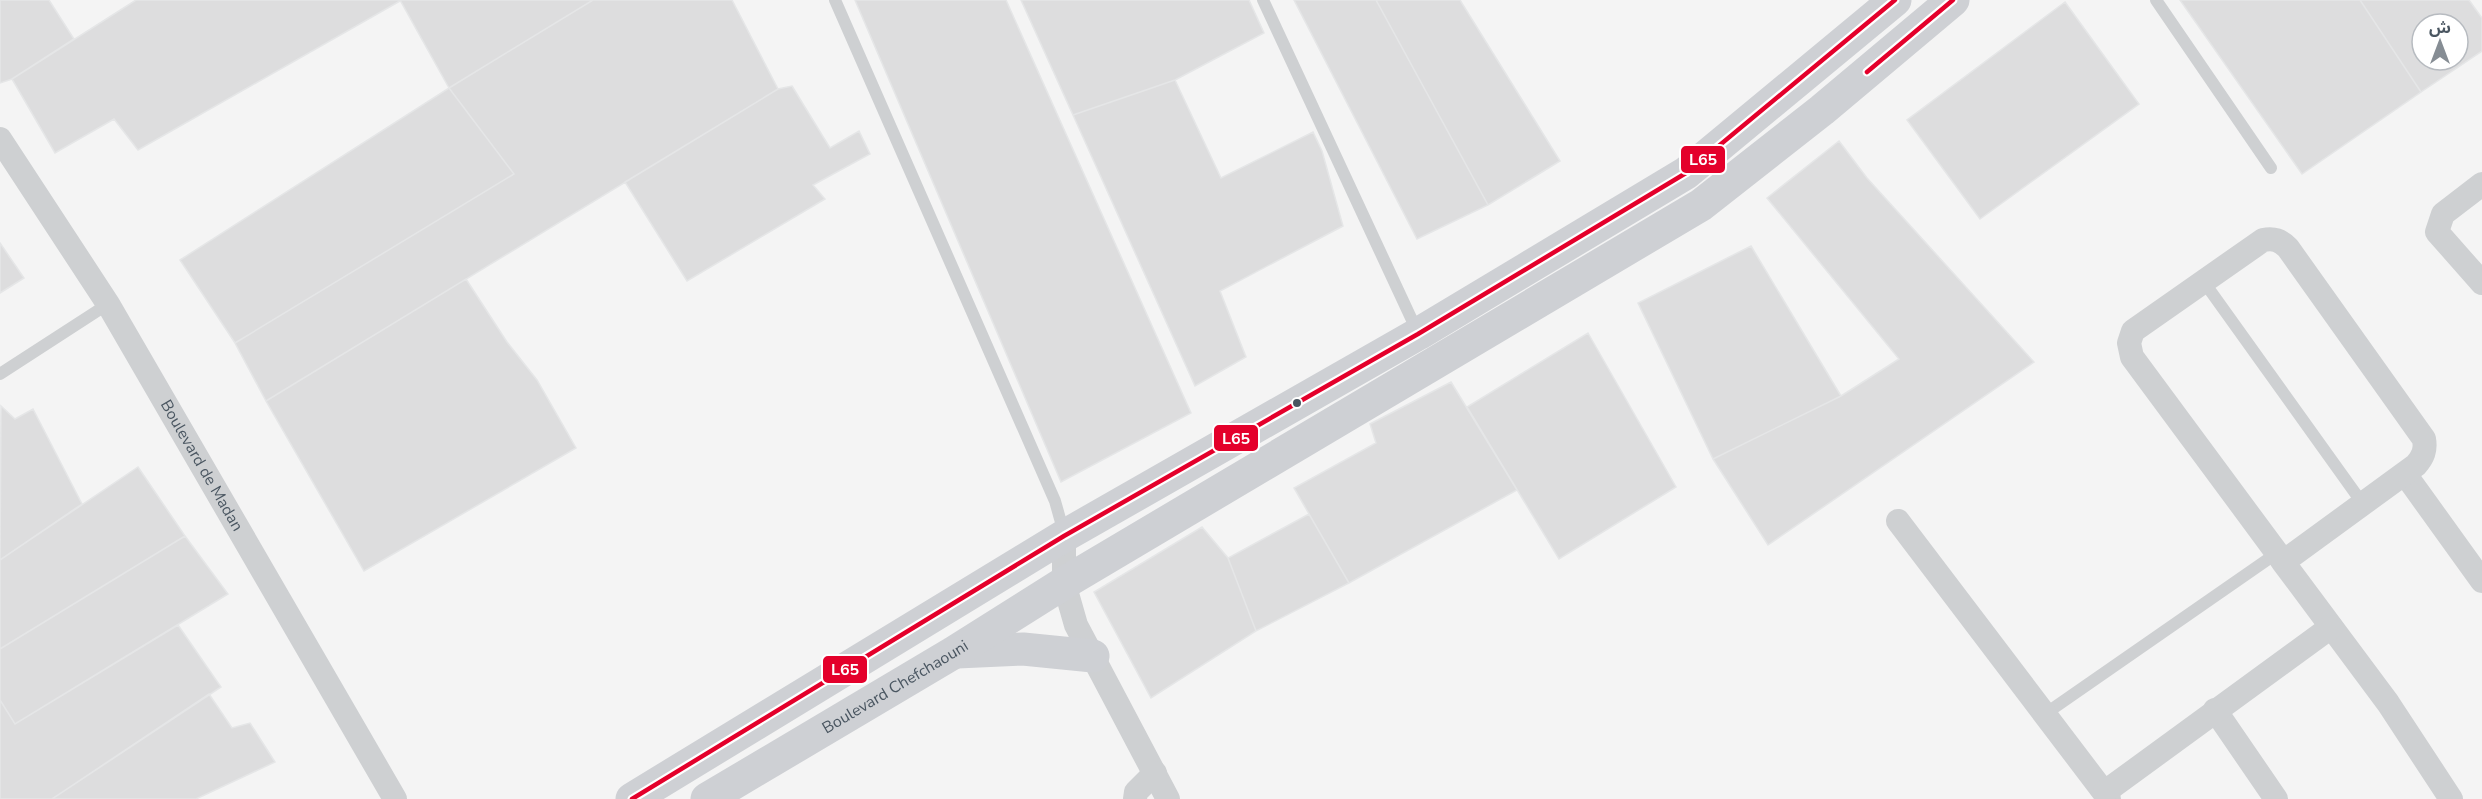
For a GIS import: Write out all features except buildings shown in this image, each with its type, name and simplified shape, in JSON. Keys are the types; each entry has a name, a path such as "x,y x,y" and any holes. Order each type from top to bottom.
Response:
{"street":[{"path":"632,799 1064,536 1418,334 1686,173 1894,0"},
{"name":"Boulevard Chefchaouni","path":"707,799 953,653 1064,583 1701,205 1822,110 1953,0"},
{"name":"Boulevard de Madan","path":"0,139 108,304 394,799"},
{"path":"2482,184 2443,214 2437,232 2482,283"},
{"path":"2280,558 2405,474 2421,459 2424,452 2424,439 2288,248 2276,240 2263,240 2133,331 2130,350 2132,357 2280,558 2331,627 2388,703 2451,799"},
{"path":"2405,474 2482,581"},
{"path":"1898,522 2107,795 2215,710 2331,627"},
{"path":"1064,536 1064,583 1070,609 1168,799"},
{"path":"953,653 1023,649 1093,656"},
{"path":"2215,710 2276,799"},
{"path":"742,733 763,766"},
{"path":"1135,799 1136,792 1155,773"}],"lane":[{"path":"835,0 1055,501 1064,536"},
{"path":"1263,0 1418,334"},
{"path":"2156,0 2271,168"},
{"path":"2204,282 2362,504"},
{"path":"0,374 108,304"},
{"path":"2045,714 2280,558"}],"transit line":[{"name":"L65","path":"632,799 1064,536 1418,334 1686,173 1895,0"},
{"name":"L65","path":"1867,72 1953,0"}]}
